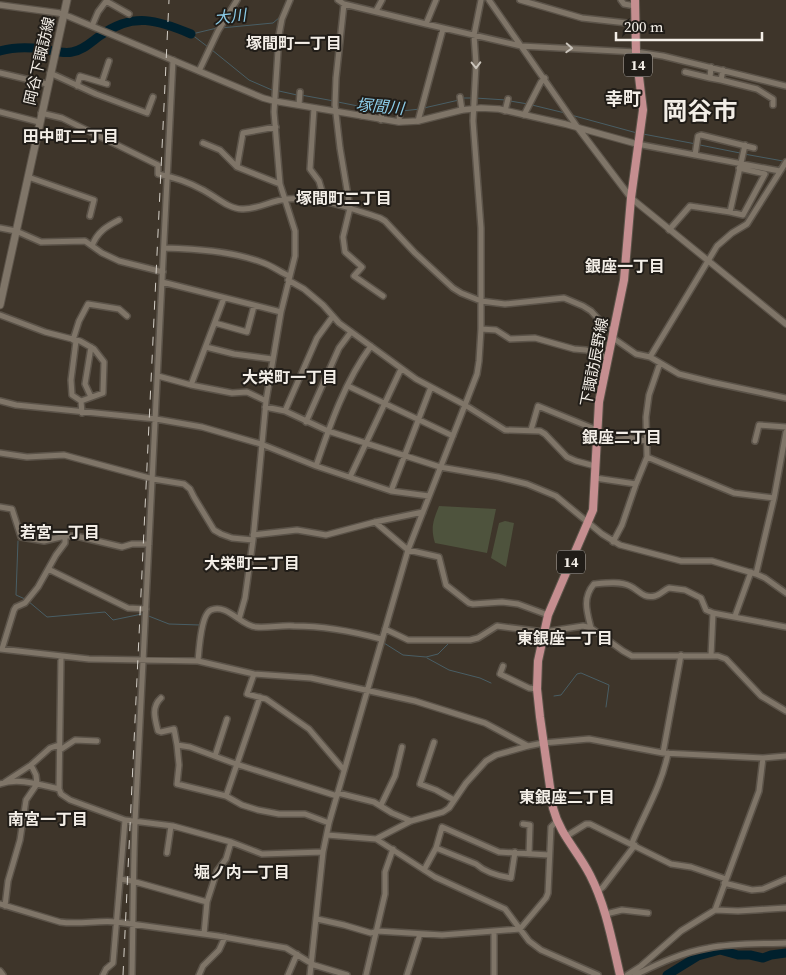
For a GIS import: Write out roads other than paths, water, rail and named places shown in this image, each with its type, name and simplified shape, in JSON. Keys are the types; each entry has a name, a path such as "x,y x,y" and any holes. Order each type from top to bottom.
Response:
{"main road":[{"name":"岡谷下諏訪線","path":"0,305 47,84 67,0"},
{"name":"下諏訪辰野線","path":"620,975 606,914 598,891 589,872 565,837 551,804 537,689 538,661 548,614 592,510 596,430 624,280 630,198 643,110 636,52 635,3"}],"street":[{"path":"92,26 106,0 129,14"},
{"path":"199,71 218,31 237,0"},
{"path":"239,619 245,598 253,538 265,404 281,312 295,256 295,231 280,184 274,101 279,34 282,19 290,0"},
{"path":"338,0 344,4 521,46 636,52 663,56 711,66 786,86"},
{"path":"376,11 382,0"},
{"path":"426,24 436,0"},
{"path":"310,975 324,852 337,794 408,550 477,374 481,329 481,228 473,121 476,64 474,35 481,0"},
{"path":"489,0 578,128 630,198 786,324"},
{"path":"520,0 582,18 636,24"},
{"path":"543,7 546,0"},
{"path":"621,0 624,4 635,3"},
{"path":"344,4 336,78 336,112 350,208 343,237 345,252 362,267 354,276 383,296"},
{"path":"0,5 64,14 274,101 362,116 381,116 399,122 418,121 462,107 474,108 506,104 578,128 637,144 780,170"},
{"path":"418,121 443,28"},
{"path":"132,975 132,880 173,60"},
{"path":"77,86 80,76 105,83 109,61"},
{"path":"710,78 711,66"},
{"path":"721,80 723,70"},
{"path":"685,72 765,92 773,99 773,105"},
{"path":"50,73 77,86 147,113 153,97"},
{"path":"0,74 47,84"},
{"path":"526,111 544,78"},
{"path":"299,105 300,95"},
{"path":"460,97 462,107"},
{"path":"381,116 383,106"},
{"path":"362,116 364,107"},
{"path":"314,108 310,169 319,181 325,201"},
{"path":"399,122 400,108"},
{"path":"0,112 39,122"},
{"path":"41,113 62,118 158,165 158,174 200,188 230,206 241,209 285,199 307,198 350,208 385,221 415,253 461,293 481,301 505,304 564,298 591,311 636,354 650,357 679,374 786,398"},
{"path":"237,167 243,133 276,127"},
{"path":"694,154 698,136 701,135 744,148 754,148"},
{"path":"203,144 220,150 237,167 280,184"},
{"path":"730,212 744,148"},
{"path":"669,230 690,206 743,215 765,174 740,163"},
{"path":"650,357 707,261 722,240 747,224 780,170 786,164"},
{"path":"28,177 94,200 90,216"},
{"path":"92,246 95,237 105,227 119,220"},
{"path":"0,228 16,231 41,242 85,241 102,253 119,261 163,272"},
{"path":"164,248 228,253 262,262 315,298 351,332 401,369 466,405 505,430 540,431 567,457 595,466"},
{"path":"162,282 281,312"},
{"path":"192,385 224,298"},
{"path":"81,401 72,395 71,380 79,321 88,304 119,309 127,316"},
{"path":"215,323 247,332 254,306"},
{"path":"0,315 38,330 75,340 91,347 104,362 103,393 81,401"},
{"path":"285,411 317,338 333,316"},
{"path":"481,329 496,330 510,339 535,338 574,349 586,350 608,358"},
{"path":"306,422 339,348 351,332"},
{"path":"316,466 328,431 358,364 371,346"},
{"path":"91,347 85,384 92,397"},
{"path":"206,347 234,354 272,359"},
{"path":"613,542 622,525 647,457 646,417 649,395 660,362"},
{"path":"350,477 401,369"},
{"path":"158,376 232,393 247,392 265,404 328,431 365,444 440,467 528,484 556,496 613,542 682,561 712,561 753,573 786,593"},
{"path":"348,386 453,436"},
{"path":"391,491 431,387"},
{"path":"0,401 16,405 156,419 202,426 261,444 316,466 391,491 429,496"},
{"path":"81,401 82,413"},
{"path":"531,430 538,406 596,430"},
{"path":"755,441 759,425 786,427"},
{"path":"735,616 753,573 774,498 786,432"},
{"path":"596,441 629,438 646,441"},
{"path":"0,453 27,457 64,454 153,479 188,485 214,530 232,538 253,538 297,530 326,534 422,512"},
{"path":"647,457 734,493 774,498"},
{"path":"595,478 636,484"},
{"path":"0,507 12,509 21,537 44,540 76,536 122,547 132,544 149,544"},
{"path":"375,522 408,550 439,558 444,582 469,603 502,602 518,604 548,614"},
{"path":"65,536 65,543 38,587 25,603 14,610 1,649 88,659 198,661 254,674 311,678 416,701 485,723 528,746"},
{"path":"48,569 128,608 146,609"},
{"path":"591,628 585,606 589,591 594,584 611,583 630,586 640,594 649,596 657,596 669,588 685,590 701,598 706,610 713,613 786,626"},
{"path":"198,661 203,624 208,611 220,609 257,627 304,626 381,640"},
{"path":"711,656 713,613"},
{"path":"384,629 408,640 470,640 478,638 496,626 544,632 583,626 591,628 628,654 718,656 726,659 761,696 786,711"},
{"path":"598,891 603,887 633,844 659,784 666,753 681,655"},
{"path":"61,657 59,789 61,794 70,800 125,820 170,826 230,842 262,854 324,852"},
{"path":"503,666 500,674 528,688 537,689"},
{"path":"254,674 247,694 260,697 310,729 344,770"},
{"path":"226,796 260,697"},
{"path":"161,698 156,702 154,711 158,731 174,729 179,766 177,784 226,796 242,805 258,810 279,814 305,814 329,823"},
{"path":"215,756 227,719"},
{"path":"376,839 411,821 443,812 449,808 466,783 486,761 496,755 528,746 589,739 666,753 763,758 786,756"},
{"path":"3,783 31,765 50,748 60,748 75,740 97,741"},
{"path":"434,742 420,784 454,800"},
{"path":"177,745 190,747 236,764 337,794 362,797 411,821"},
{"path":"381,805 395,776 402,747"},
{"path":"715,910 759,791 763,758"},
{"path":"31,765 36,775 37,784 26,800 20,840 3,905 60,922 117,922 133,926 225,937 286,948 314,965 347,975"},
{"path":"3,783 37,784 59,789"},
{"path":"103,975 113,962 125,820"},
{"path":"317,919 371,933 377,931 442,936 520,929 548,893 550,827 557,821"},
{"path":"523,824 530,825 529,854"},
{"path":"565,837 588,824 633,844 671,864 691,867 752,890 763,889 786,879"},
{"path":"167,854 170,826"},
{"path":"424,870 436,848 442,827 498,852 548,855"},
{"path":"327,835 376,839 435,877 505,909 529,941 540,950 598,975"},
{"path":"204,934 207,902 217,871 226,859 230,842"},
{"path":"436,848 476,864 496,875 511,878 515,852"},
{"path":"366,975 385,894 385,872 393,849"},
{"path":"120,879 132,880 207,902"},
{"path":"627,975 641,966 681,930 715,910 738,911 786,908"},
{"path":"606,914 622,910 648,913"},
{"path":"494,932 494,975"},
{"path":"407,975 420,934"},
{"path":"199,975 203,966 218,950 225,937"},
{"path":"635,975 662,962 706,948 786,943"},
{"path":"288,975 297,954"},
{"path":"0,971 3,975"}],"waterway":[{"name":"大川","path":"221,28 273,23 280,17 286,4"},
{"name":"塚間川","path":"0,51 26,48 72,52 84,47 113,28 135,21 156,22 191,34"},
{"name":"大川","path":"192,34 217,28"},
{"name":"塚間川","path":"191,34 208,47"},
{"name":"塚間川","path":"212,50 249,80 272,90"},
{"name":"塚間川","path":"279,91 297,95"},
{"name":"塚間川","path":"301,95 334,101"},
{"name":"塚間川","path":"463,98 471,98"},
{"name":"塚間川","path":"475,98 506,100"},
{"name":"塚間川","path":"424,108 459,100"},
{"name":"塚間川","path":"510,101 528,104"},
{"name":"塚間川","path":"338,102 363,107"},
{"name":"塚間川","path":"532,105 565,113"},
{"name":"塚間川","path":"367,108 380,109"},
{"name":"塚間川","path":"402,111 420,109"},
{"name":"塚間川","path":"384,110 398,111"},
{"name":"塚間川","path":"571,115 637,133"},
{"name":"塚間川","path":"643,134 696,144"},
{"name":"塚間川","path":"700,145 740,153"},
{"name":"塚間川","path":"744,154 783,161"},
{"path":"18,541 16,595 25,599"},
{"path":"28,601 47,617 105,612 113,620 142,614"},
{"path":"146,615 169,624 200,625"},
{"path":"384,643 403,655 426,657 438,654 450,642"},
{"path":"427,658 449,670 480,678 491,683"},
{"path":"554,696 561,695 577,674 581,673 609,685 606,707"},
{"path":"667,975 698,956 720,950 738,955 763,958 786,953"}],"railway":[{"path":"123,975 169,0"}],"district":[{"name":"塚間町一丁目","path":"294,43"},
{"name":"幸町","path":"623,98"},
{"name":"岡谷市","path":"700,111"},
{"name":"田中町二丁目","path":"71,136"},
{"name":"塚間町二丁目","path":"344,198"},
{"name":"銀座一丁目","path":"625,266"},
{"name":"大栄町一丁目","path":"290,377"},
{"name":"銀座二丁目","path":"622,437"},
{"name":"若宮一丁目","path":"60,532"},
{"name":"大栄町二丁目","path":"252,563"},
{"name":"東銀座一丁目","path":"565,638"},
{"name":"東銀座二丁目","path":"567,797"},
{"name":"南宮一丁目","path":"48,819"},
{"name":"堀ノ内一丁目","path":"242,872"}]}
